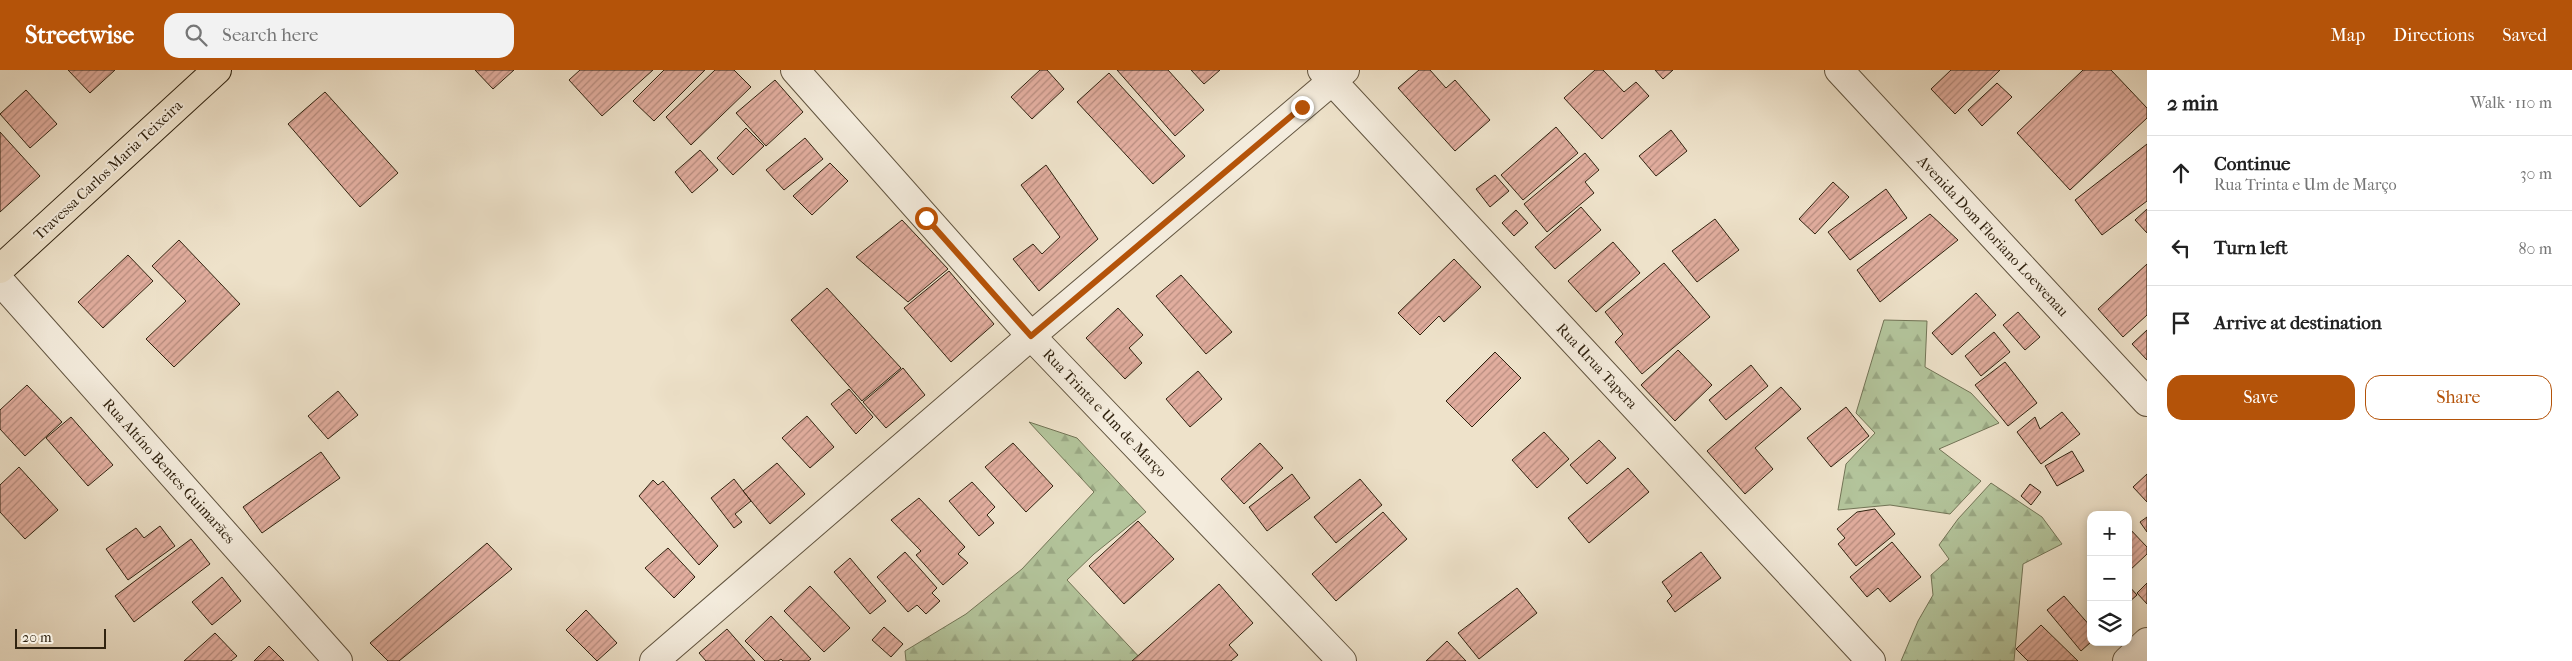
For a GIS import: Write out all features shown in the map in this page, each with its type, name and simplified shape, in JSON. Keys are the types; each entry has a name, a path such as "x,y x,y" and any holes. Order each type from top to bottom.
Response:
{"main road":[{"name":"Travessa Carlos Maria Teixeira","path":"0,270 217,70"}],"street":[{"name":"Rua Trinta e Um de Março","path":"795,70 1031,336 1342,661"},
{"name":"Avenida Dom Floriano Loewenau","path":"1839,70 2147,402"},
{"path":"654,661 1333,74"},
{"name":"Rua Urua Tapera","path":"1333,74 1871,661"},
{"name":"Rua Altíno Bentes Guimarães","path":"0,281 338,661"},
{"path":"2128,661 2147,642"}],"green space":[{"path":"1884,320 1927,321 1925,367 1971,393 1999,423 1939,449 1981,481 1950,514 1890,505 1838,510 1846,464 1875,433 1856,413"},
{"path":"1029,422 1077,438 1146,512 1094,554 1067,580 1143,661 906,661 905,651 966,614 1022,569 1094,492"},
{"path":"1991,483 2042,517 2062,544 2023,564 2014,661 1901,661 1918,621 1933,595 1931,575 1949,559 1939,545 1958,519"}],"building":[{"path":"68,70 115,70 90,93"},
{"path":"475,70 514,70 493,89"},
{"path":"580,70 653,70 602,116 569,80"},
{"path":"664,70 705,70 654,121 633,101"},
{"path":"715,70 734,70 751,87 691,145 666,117"},
{"path":"1040,70 1047,70 1064,89 1032,119 1011,97"},
{"path":"1117,70 1168,70 1204,110 1175,136"},
{"path":"1191,70 1220,70 1204,84"},
{"path":"1419,70 1430,70 1446,88 1455,80 1490,120 1455,151 1398,88"},
{"path":"1595,70 1603,70 1624,92 1636,82 1649,96 1602,139 1564,98"},
{"path":"1655,70 1673,70 1663,79"},
{"path":"1951,70 2000,70 1955,114 1931,89"},
{"path":"2083,70 2111,70 2147,108 2147,118 2070,190 2017,133"},
{"path":"1109,73 1185,156 1153,184 1077,102"},
{"path":"775,80 803,112 766,146 736,113"},
{"path":"1997,83 2012,97 1982,126 1968,110"},
{"path":"26,90 57,124 30,148 0,114"},
{"path":"325,92 398,173 360,207 288,124"},
{"path":"1556,127 1578,153 1523,200 1501,175"},
{"path":"746,128 764,146 733,175 717,158"},
{"path":"1671,130 1687,151 1656,176 1639,156"},
{"path":"0,132 40,176 0,212"},
{"path":"805,138 823,159 784,190 766,170"},
{"path":"2147,144 2147,201 2102,235 2075,200"},
{"path":"700,150 718,170 692,193 675,172"},
{"path":"1585,153 1599,170 1585,182 1594,193 1547,232 1524,204"},
{"path":"830,163 848,181 812,215 793,196"},
{"path":"1046,165 1098,239 1039,291 1013,259 1033,244 1042,254 1060,237 1021,185"},
{"path":"1495,175 1509,191 1490,207 1476,189"},
{"path":"1833,182 1849,197 1815,234 1799,219"},
{"path":"1886,189 1907,218 1850,260 1828,232"},
{"path":"1581,207 1601,230 1555,269 1535,247"},
{"path":"2147,209 2147,233 2135,220"},
{"path":"1516,210 1528,223 1514,236 1502,223"},
{"path":"1930,214 1958,240 1880,302 1857,270"},
{"path":"1715,219 1739,250 1697,282 1672,251"},
{"path":"902,220 948,269 908,302 856,257"},
{"path":"179,240 240,304 174,367 146,339 186,301 152,266"},
{"path":"1613,242 1640,273 1596,312 1568,281"},
{"path":"128,255 153,281 103,328 78,302"},
{"path":"1454,259 1481,287 1444,322 1439,316 1420,335 1398,313"},
{"path":"1664,263 1710,317 1642,374 1615,342 1623,334 1605,312"},
{"path":"2147,264 2147,315 2123,337 2098,309"},
{"path":"949,271 994,324 951,362 904,308"},
{"path":"1181,275 1232,332 1206,354 1156,296"},
{"path":"827,288 901,368 862,401 791,320"},
{"path":"1976,293 1996,315 1952,355 1932,333"},
{"path":"1118,308 1143,335 1129,348 1142,363 1125,379 1086,338"},
{"path":"2018,312 2040,337 2025,350 2003,325"},
{"path":"2147,330 2147,360 2132,344"},
{"path":"1994,332 2010,352 1981,376 1965,356"},
{"path":"1678,350 1712,385 1675,421 1641,385"},
{"path":"1495,352 1521,378 1472,427 1446,401"},
{"path":"2005,362 2037,403 2008,426 1975,385"},
{"path":"1751,365 1768,386 1726,420 1709,400"},
{"path":"903,368 925,395 886,428 863,402"},
{"path":"1198,371 1222,399 1190,427 1166,399"},
{"path":"27,385 62,422 25,456 0,429 0,410"},
{"path":"1781,387 1801,409 1755,448 1773,469 1745,494 1707,451"},
{"path":"849,389 873,417 856,434 831,404"},
{"path":"338,391 358,415 328,439 308,416"},
{"path":"1846,407 1869,436 1831,467 1807,438"},
{"path":"2062,412 2080,434 2041,464 2017,432 2035,417 2040,429"},
{"path":"807,416 834,447 810,468 782,438"},
{"path":"71,417 113,465 88,486 46,438"},
{"path":"1544,432 1569,459 1537,488 1512,460"},
{"path":"1599,440 1616,458 1587,484 1570,465"},
{"path":"1013,443 1053,486 1026,512 985,467"},
{"path":"1260,443 1283,468 1244,504 1221,479"},
{"path":"2072,451 2084,471 2057,486 2045,466"},
{"path":"321,452 340,478 262,533 243,507"},
{"path":"777,463 805,494 770,524 743,491"},
{"path":"19,467 58,510 25,539 0,512 0,485"},
{"path":"1628,468 1649,492 1589,543 1568,518"},
{"path":"1292,474 1310,498 1267,531 1249,507"},
{"path":"2147,474 2147,502 2133,487"},
{"path":"734,479 751,501 735,514 742,522 734,528 711,498"},
{"path":"1360,479 1382,505 1336,543 1314,517"},
{"path":"653,480 658,485 663,481 718,546 699,565 639,496"},
{"path":"972,482 995,507 987,515 994,523 979,536 949,501"},
{"path":"2030,484 2041,492 2031,505 2021,496"},
{"path":"919,498 965,547 958,554 968,563 943,585 916,555 921,551 891,520"},
{"path":"1875,509 1895,534 1856,566 1838,544 1845,538 1837,529 1857,512"},
{"path":"1383,512 1407,539 1336,601 1312,574"},
{"path":"2147,517 2147,532 2140,522"},
{"path":"1138,521 1174,559 1124,604 1089,566"},
{"path":"160,526 175,546 128,580 106,549 136,528 144,538"},
{"path":"2132,531 2147,547 2147,554 2132,568"},
{"path":"191,539 210,564 134,622 115,596"},
{"path":"1892,542 1921,577 1890,602 1878,588 1867,597 1850,577"},
{"path":"487,543 512,569 399,661 388,661 370,643"},
{"path":"668,548 695,577 674,598 645,568"},
{"path":"905,552 937,588 932,593 940,601 926,614 917,605 908,612 877,577"},
{"path":"1701,552 1721,578 1675,612 1667,601 1672,596 1662,582"},
{"path":"850,558 886,601 870,614 834,572"},
{"path":"222,577 241,601 212,625 192,602"},
{"path":"2147,583 2147,604 2137,593"},
{"path":"1219,584 1253,623 1229,645 1238,655 1231,661 1132,661"},
{"path":"810,586 850,628 824,652 784,611"},
{"path":"1517,588 1537,613 1479,659 1458,633"},
{"path":"2132,589 2137,595 2132,599"},
{"path":"2064,596 2087,622 2087,646 2081,651 2047,610"},
{"path":"586,610 617,643 597,661 566,630"},
{"path":"771,616 811,659 808,661 783,661 781,659 778,661 765,661 745,641"},
{"path":"2041,625 2078,661 2028,661 2016,649"},
{"path":"884,627 903,644 891,657 872,640"},
{"path":"727,629 755,661 706,661 699,653"},
{"path":"215,633 237,656 231,661 184,661"},
{"path":"1447,641 1466,661 1426,661"},
{"path":"269,646 284,661 254,661"}],"route":[{"path":"926,218 1031,336 1302,107"}]}
